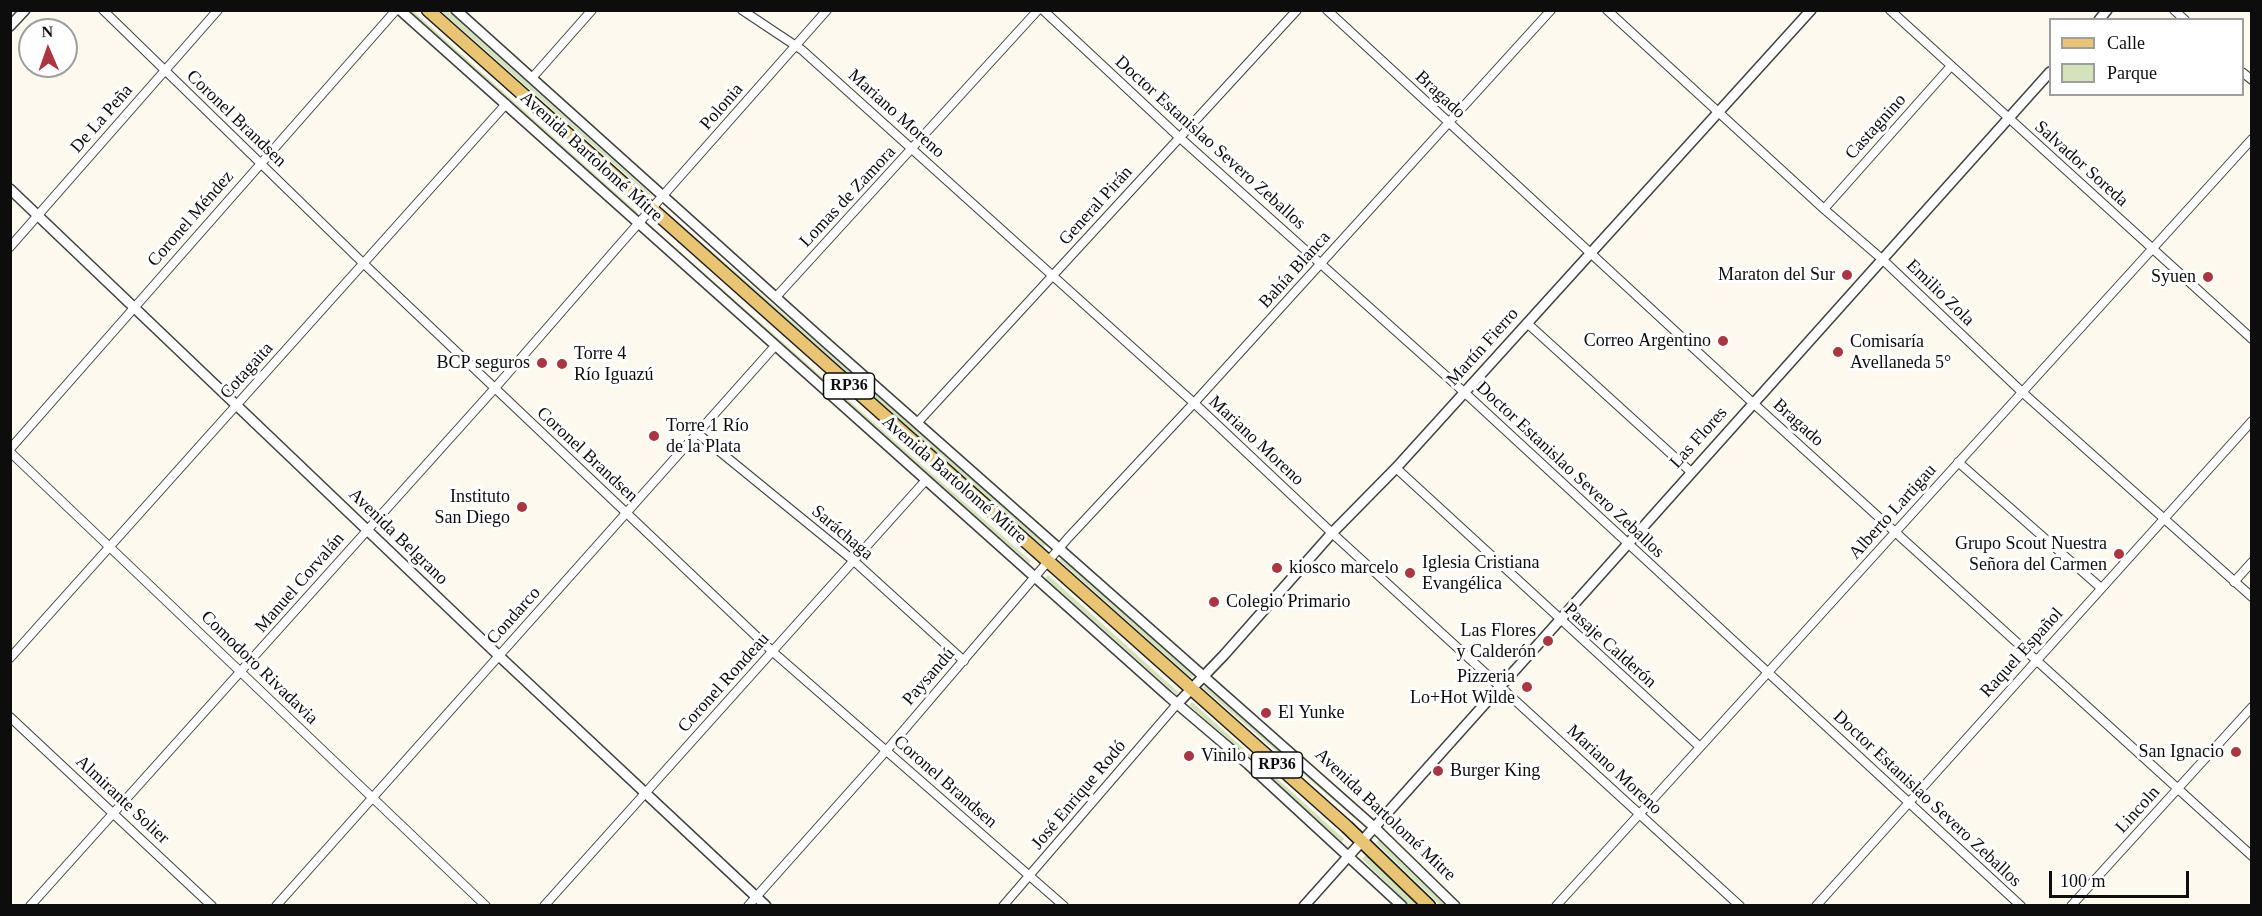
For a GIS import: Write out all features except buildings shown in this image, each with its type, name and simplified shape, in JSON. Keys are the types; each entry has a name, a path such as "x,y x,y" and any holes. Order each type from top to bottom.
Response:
{"main road":[{"name":"Avenida Bartolomé Mitre","path":"428,10 1362,841 1429,906"}],"street":[{"path":"10,26 25,10"},
{"name":"Coronel Brandsen","path":"103,10 363,263 773,652 1064,906"},
{"name":"De La Peña","path":"10,247 218,10"},
{"name":"Avenida Bartolomé Mitre","path":"398,10 1177,704 1248,764 1402,906"},
{"name":"Coronel Méndez","path":"10,450 260,163 398,10"},
{"name":"Avenida Bartolomé Mitre","path":"456,10 1374,827 1455,906"},
{"path":"532,78 592,10"},
{"name":"Mariano Moreno","path":"742,10 796,45 912,149 1194,403 1332,533 1500,684 1740,906"},
{"name":"Polonia","path":"639,224 827,10"},
{"name":"Lomas de Zamora","path":"776,297 1038,10"},
{"name":"Doctor Estanislao Severo Zeballos","path":"1043,10 1179,137 1464,392 2021,906"},
{"name":"General Pirán","path":"918,422 1297,10"},
{"name":"Bragado","path":"1328,10 1753,403 2252,856"},
{"name":"Bahía Blanca","path":"1060,548 1551,10"},
{"name":"Emilio Zola","path":"1607,10 1824,209 1883,260 2022,392 2252,597"},
{"name":"Martín Fierro","path":"1177,704 1332,533 1396,468 1810,10"},
{"name":"Salvador Soreda","path":"1890,10 2252,339"},
{"name":"Castagnino","path":"1824,209 1951,66"},
{"name":"Las Flores","path":"1304,906 1500,684 2049,73"},
{"name":"Cotagaita","path":"10,658 506,104"},
{"name":"Alberto Lartigau","path":"1556,906 2252,139"},
{"name":"Avenida Belgrano","path":"10,189 366,530 766,906"},
{"name":"Manuel Corvalán","path":"30,906 242,672 639,224"},
{"path":"1527,322 1691,472"},
{"name":"Condarco","path":"276,906 775,346"},
{"name":"Raquel Español","path":"1816,906 2252,421"},
{"name":"Saráchaga","path":"698,433 854,561 964,661"},
{"name":"Comodoro Rivadavia","path":"10,450 486,906"},
{"path":"1958,462 2101,588"},
{"name":"Pasaje Calderón","path":"1396,468 1700,747"},
{"name":"Coronel Rondeau","path":"544,906 926,480"},
{"name":"Paysandú","path":"748,906 886,751 1060,548"},
{"path":"2234,582 2252,562"},
{"name":"José Enrique Rodó","path":"1003,906 1177,704"},
{"name":"Lincoln","path":"2071,906 2252,707"},
{"name":"Almirante Solier","path":"10,717 212,906"}],"green space":[{"path":"408,11 413,11 637,212 636,213"},
{"path":"441,11 448,11 652,195 649,195"},
{"path":"669,214 1047,543 1044,547 667,217"},
{"path":"654,229 1031,561 1029,563 651,233"},
{"path":"1062,557 1194,675 1191,678 1059,560"},
{"path":"1048,575 1178,692 1177,695 1045,578"},
{"path":"1206,685 1362,821 1360,823 1203,688"},
{"path":"1192,702 1344,839 1342,842 1189,705"},
{"path":"1380,838 1448,905 1440,905 1376,843"},
{"path":"1366,855 1417,905 1409,905 1362,859"}],"place":[{"name":"Maraton del Sur","path":"1847,275"},
{"name":"Syuen","path":"2208,277"},
{"name":"Correo Argentino","path":"1723,341"},
{"name":"Comisaría Avellaneda 5°","path":"1838,352"},
{"name":"BCP seguros","path":"542,363"},
{"name":"Torre 4 Río Iguazú","path":"562,364"},
{"name":"Torre 1 Río de la Plata","path":"654,436"},
{"name":"Instituto San Diego","path":"522,507"},
{"name":"Grupo Scout Nuestra Señora del Carmen","path":"2119,554"},
{"name":"kiosco marcelo","path":"1277,568"},
{"name":"Iglesia Cristiana Evangélica","path":"1410,573"},
{"name":"Colegio Primario","path":"1214,602"},
{"name":"Las Flores y Calderón","path":"1548,641"},
{"name":"Pizzeria Lo+Hot Wilde","path":"1527,687"},
{"name":"El Yunke","path":"1266,713"},
{"name":"San Ignacio","path":"2236,752"},
{"name":"Vinilo","path":"1189,756"},
{"name":"Burger King","path":"1438,771"}]}
